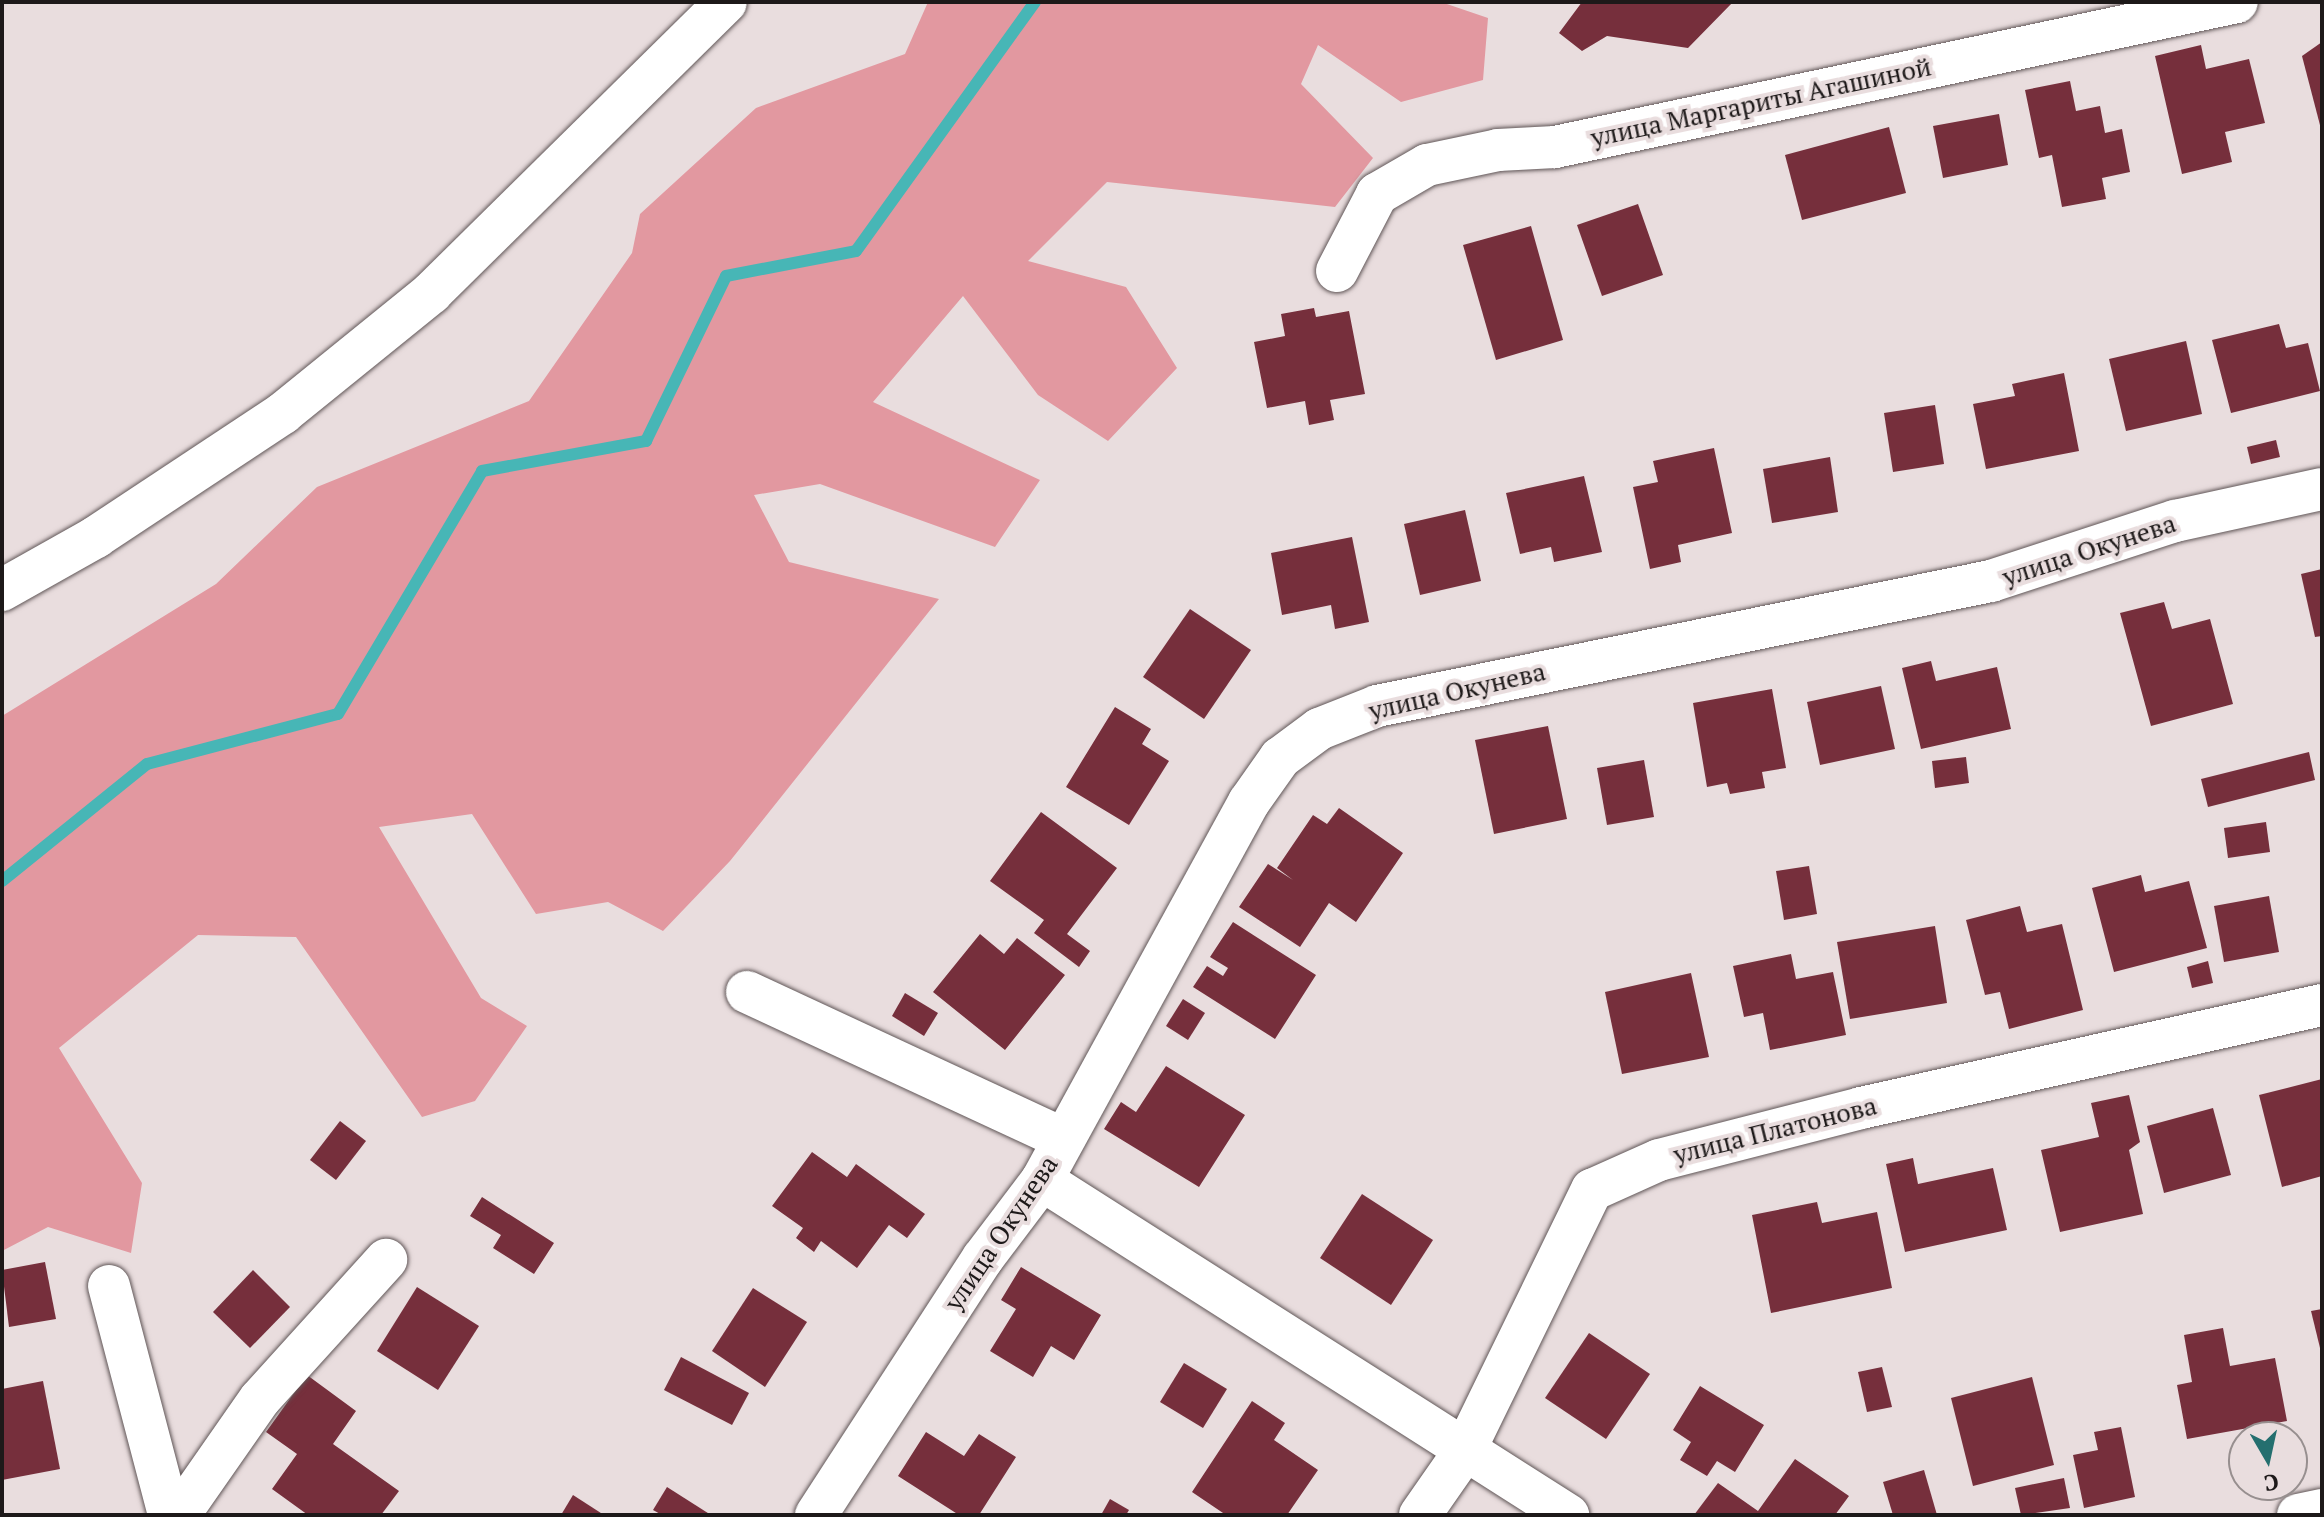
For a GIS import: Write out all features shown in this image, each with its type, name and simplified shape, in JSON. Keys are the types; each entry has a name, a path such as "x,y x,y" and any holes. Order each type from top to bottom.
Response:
{"street":[{"path":"2,590 96,537 258,429 431,293 726,2"},
{"name":"улица Маргариты Агашиной","path":"1337,271 1377,194 1427,165 1498,150 1555,147 2237,2"},
{"name":"улица Окунева","path":"816,1515 983,1258 1042,1180 1249,802 1280,758 1319,729 1377,706 1991,581 2175,521 2322,489"},
{"path":"747,992 1063,1139"},
{"name":"улица Платонова","path":"1420,1515 1464,1452 1592,1190 1659,1160 1861,1108 2322,1005"},
{"path":"1042,1180 1464,1452 1568,1515"},
{"path":"179,1515 260,1399 386,1260"},
{"path":"109,1286 169,1515"},
{"path":"2298,1515 2322,1510"}],"shaded area":[{"path":"928,2 1441,2 1488,18 1483,80 1401,102 1318,45 1301,84 1373,158 1335,207 1107,182 1028,261 1126,287 1177,368 1108,441 1038,395 963,296 873,402 1040,480 995,547 820,484 754,495 789,562 939,599 730,861 663,931 608,902 536,914 472,814 379,827 481,998 527,1026 475,1101 422,1117 296,937 198,935 59,1048 142,1183 131,1253 48,1227 2,1251 2,716 216,584 317,487 529,401 632,253 640,214 756,108 905,54"}],"building":[{"path":"1582,2 1733,2 1688,48 1607,36 1582,51 1559,33"},
{"path":"2322,42 2322,129 2321,129 2302,56"},
{"path":"2201,45 2206,69 2249,59 2265,123 2225,132 2232,162 2182,174 2155,56"},
{"path":"2070,81 2076,111 2100,106 2105,133 2122,129 2130,172 2102,178 2106,199 2062,207 2052,155 2039,158 2025,90"},
{"path":"1999,114 2008,165 1943,178 1933,126"},
{"path":"1889,127 1906,193 1802,220 1785,155"},
{"path":"1638,204 1663,275 1602,296 1577,225"},
{"path":"1531,226 1563,340 1496,360 1463,245"},
{"path":"1314,308 1316,317 1349,311 1365,394 1330,400 1334,420 1309,425 1305,401 1267,408 1254,342 1285,336 1281,314"},
{"path":"2279,324 2286,348 2308,343 2320,391 2231,413 2212,340"},
{"path":"2186,341 2202,414 2126,431 2109,359"},
{"path":"2064,373 2079,451 1986,469 1973,404 2015,396 2012,384"},
{"path":"1935,405 1944,464 1893,472 1884,413"},
{"path":"2276,440 2280,457 2251,464 2247,447"},
{"path":"1714,448 1732,533 1678,545 1681,562 1650,569 1633,487 1658,482 1653,461"},
{"path":"1830,457 1838,512 1772,523 1763,469"},
{"path":"1584,476 1602,552 1554,562 1551,547 1520,554 1506,493"},
{"path":"1465,510 1481,581 1420,595 1404,524"},
{"path":"1352,537 1369,622 1335,629 1331,605 1282,615 1271,553"},
{"path":"2322,569 2322,636 2315,637 2301,574"},
{"path":"2164,602 2172,629 2210,619 2233,704 2151,726 2120,613"},
{"path":"1190,609 1251,650 1204,719 1143,677"},
{"path":"1931,661 1936,681 1997,667 2011,729 1921,749 1902,668"},
{"path":"1881,686 1895,749 1820,765 1807,702"},
{"path":"1772,689 1786,768 1762,772 1765,788 1730,794 1727,783 1707,787 1693,703"},
{"path":"1115,707 1151,729 1142,744 1169,761 1129,825 1066,787"},
{"path":"1548,726 1567,819 1494,834 1475,740"},
{"path":"2309,752 2315,780 2208,807 2201,779"},
{"path":"1966,757 1969,783 1935,788 1932,761"},
{"path":"1644,760 1654,817 1607,825 1597,768"},
{"path":"1339,808 1403,853 1356,922 1329,903 1300,947 1239,907 1268,864 1293,880 1277,868 1313,815 1327,824"},
{"path":"1041,812 1117,868 1067,934 1090,951 1079,967 1034,933 1044,920 990,881"},
{"path":"2266,822 2270,852 2228,858 2224,828"},
{"path":"1809,866 1817,914 1784,920 1776,871"},
{"path":"2141,875 2145,892 2189,881 2207,948 2114,972 2092,888"},
{"path":"2269,896 2279,952 2224,962 2214,906"},
{"path":"2020,906 2027,932 2062,924 2083,1010 2009,1029 2000,992 1985,995 1966,920"},
{"path":"1233,922 1316,975 1275,1039 1193,987 1207,966 1223,976 1228,968 1210,957"},
{"path":"1935,926 1947,1003 1850,1019 1837,942"},
{"path":"980,934 1004,954 1017,938 1065,975 1005,1050 933,992"},
{"path":"1791,954 1796,979 1833,972 1846,1035 1770,1050 1763,1013 1744,1017 1733,966"},
{"path":"2208,961 2213,983 2192,988 2187,967"},
{"path":"1691,973 1709,1057 1622,1074 1605,992"},
{"path":"905,993 938,1013 924,1036 892,1016"},
{"path":"1183,999 1205,1013 1188,1040 1166,1026"},
{"path":"1166,1066 1245,1115 1199,1187 1104,1129 1121,1102 1136,1112"},
{"path":"2322,1079 2322,1176 2282,1187 2259,1095"},
{"path":"2129,1095 2140,1142 2129,1150 2143,1214 2060,1232 2041,1150 2099,1137 2091,1103"},
{"path":"2213,1108 2231,1175 2164,1193 2147,1126"},
{"path":"340,1121 366,1141 336,1180 310,1160"},
{"path":"812,1152 847,1177 856,1164 925,1214 907,1238 889,1225 857,1268 821,1241 814,1252 796,1238 803,1228 772,1206"},
{"path":"1913,1158 1918,1184 1993,1168 2007,1230 1905,1252 1886,1164"},
{"path":"1362,1194 1433,1240 1391,1305 1320,1258"},
{"path":"482,1197 554,1243 534,1274 493,1248 501,1235 470,1216"},
{"path":"1817,1202 1822,1223 1877,1212 1892,1288 1771,1313 1752,1215"},
{"path":"45,1262 56,1319 9,1327 2,1270"},
{"path":"1021,1267 1101,1315 1074,1360 1051,1346 1033,1377 990,1351 1016,1309 1001,1300"},
{"path":"253,1270 290,1307 250,1348 213,1312"},
{"path":"417,1287 479,1326 438,1390 377,1351"},
{"path":"753,1288 807,1322 765,1387 712,1351"},
{"path":"2322,1309 2322,1352 2321,1352 2311,1311"},
{"path":"2223,1328 2230,1366 2275,1358 2287,1421 2228,1421 2228,1432 2187,1439 2177,1385 2192,1382 2184,1335"},
{"path":"1589,1333 1650,1374 1606,1439 1545,1398"},
{"path":"681,1357 749,1393 732,1425 664,1390"},
{"path":"1184,1363 1227,1389 1203,1428 1160,1402"},
{"path":"1882,1367 1892,1407 1867,1412 1858,1372"},
{"path":"307,1375 356,1411 333,1444 399,1491 381,1515 308,1515 272,1489 297,1454 266,1432"},
{"path":"2032,1377 2054,1465 1973,1486 1951,1398"},
{"path":"43,1381 60,1469 2,1480 2,1389"},
{"path":"1700,1386 1764,1425 1735,1472 1717,1461 1707,1476 1680,1460 1691,1442 1673,1430"},
{"path":"1252,1401 1285,1423 1274,1440 1318,1470 1287,1515 1226,1515 1192,1492"},
{"path":"2121,1427 2135,1497 2084,1508 2073,1455 2098,1450 2094,1432"},
{"path":"926,1432 964,1456 979,1434 1016,1457 979,1515 959,1515 898,1476"},
{"path":"1795,1459 1849,1496 1835,1515 1694,1515 1718,1483 1758,1511"},
{"path":"1924,1470 1937,1515 1893,1515 1883,1482"},
{"path":"2064,1478 2070,1508 2021,1515 2015,1488"},
{"path":"667,1487 711,1515 662,1515 653,1510"},
{"path":"573,1495 604,1515 561,1515"},
{"path":"1110,1499 1129,1510 1126,1515 1101,1515"}],"waterway":[{"path":"2,881 147,764 338,714 482,471 646,441 726,276 856,251 1035,2"}]}
